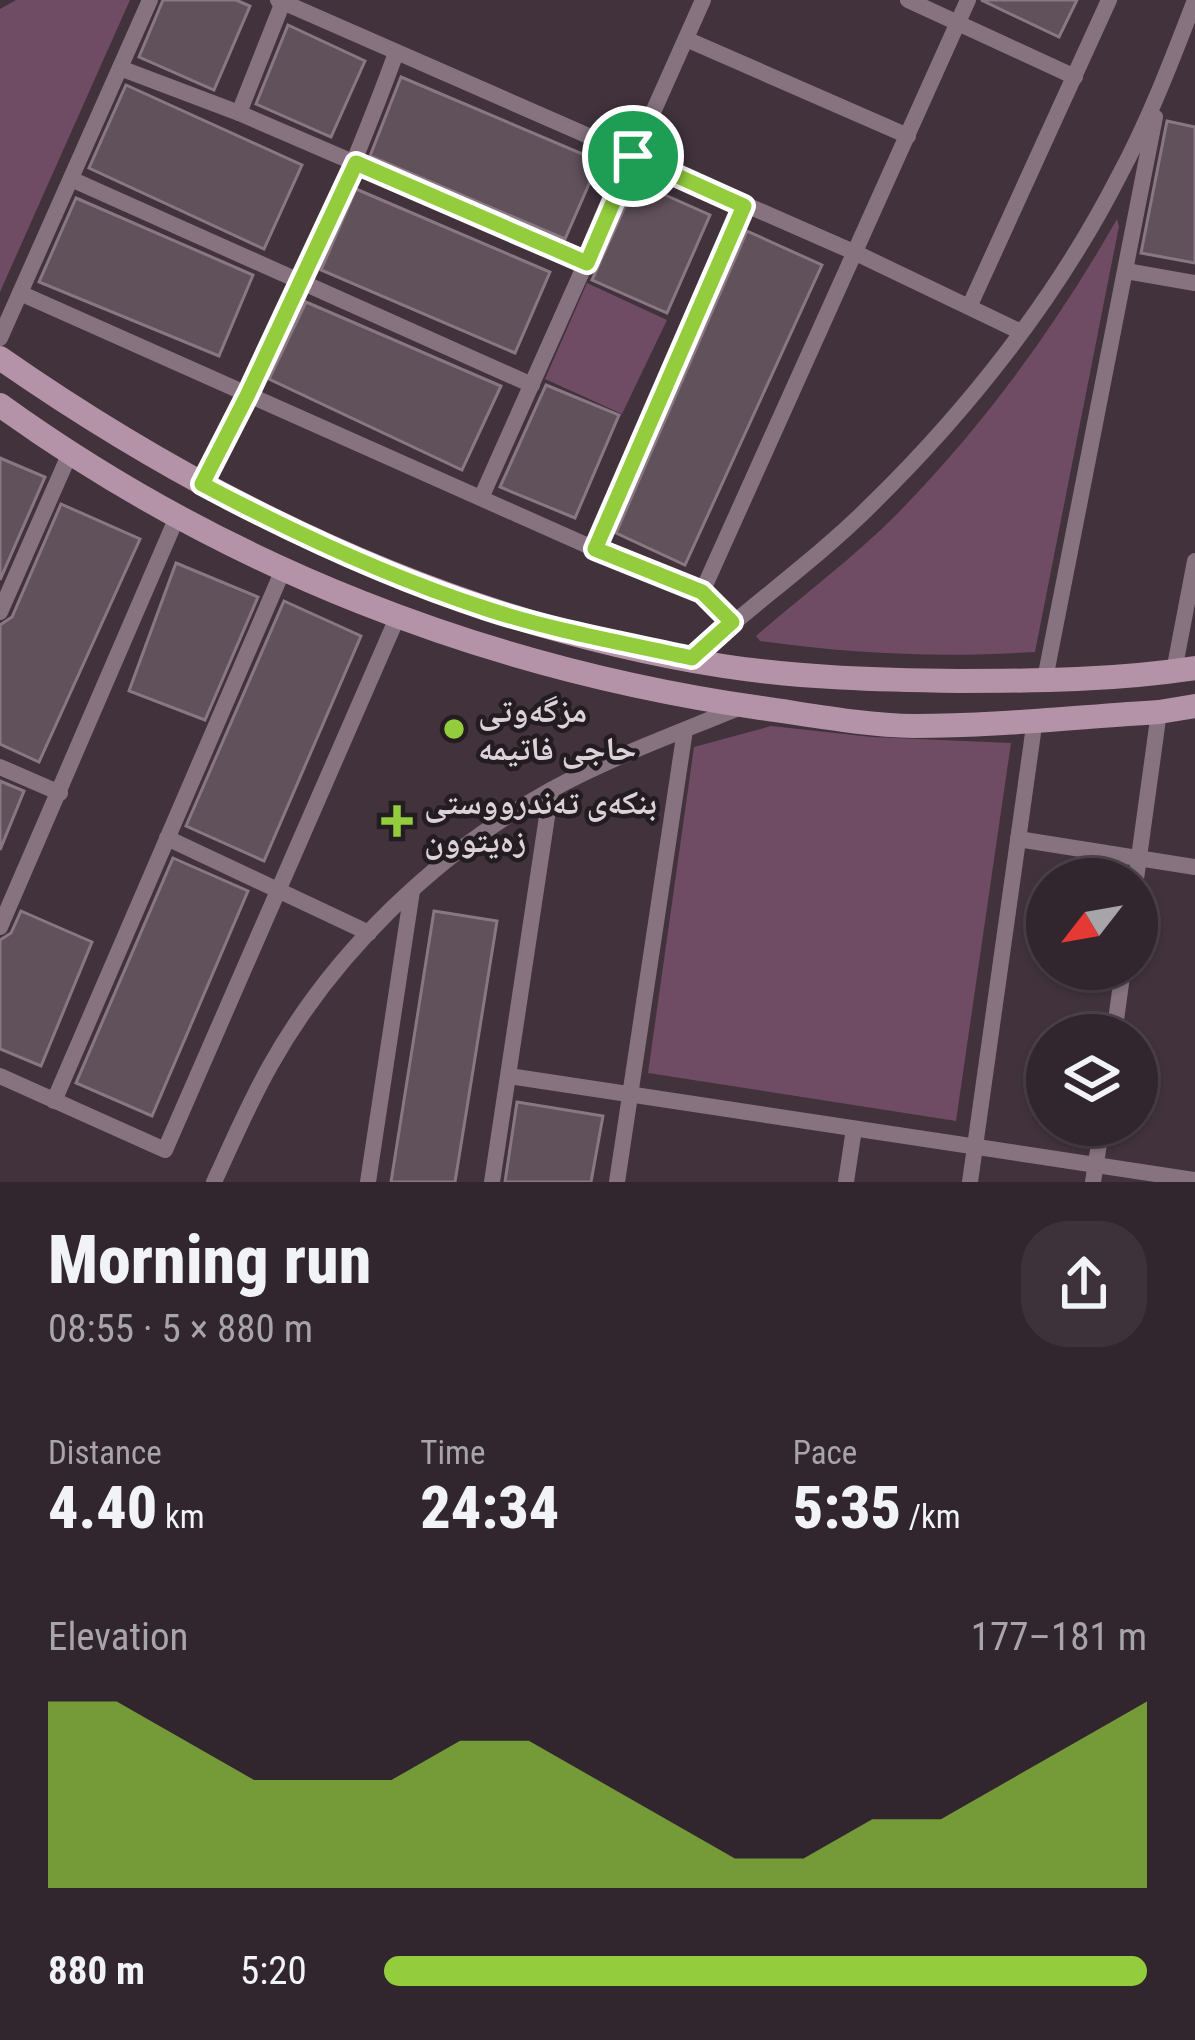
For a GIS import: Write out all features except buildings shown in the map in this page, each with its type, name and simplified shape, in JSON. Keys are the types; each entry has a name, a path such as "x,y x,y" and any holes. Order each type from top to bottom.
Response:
{"street":[{"path":"0,338 150,0"},
{"path":"481,498 703,0"},
{"path":"908,0 1075,77"},
{"path":"702,592 968,0"},
{"path":"970,305 1109,0"},
{"path":"692,658 817,556 873,503 924,450 1021,332 1118,178 1162,87 1195,0"},
{"path":"239,113 280,1 856,254 1021,332"},
{"path":"686,39 908,136"},
{"path":"202,484 356,163 396,53"},
{"path":"120,68 239,113 587,263"},
{"path":"1045,679 1162,87"},
{"path":"70,179 532,385"},
{"path":"595,549 744,206"},
{"path":"1126,271 1195,283"},
{"path":"20,293 702,592 732,622"},
{"path":"0,358 202,484 355,558 489,610 574,634 721,665 858,680 1045,679 1185,670 1195,562"},
{"path":"38,384 9,411 177,517 283,571 397,618 558,668 744,706 914,726 1195,706"},
{"path":"0,612 70,453"},
{"path":"0,927 177,517"},
{"path":"54,1101 283,571"},
{"path":"0,1076 164,1150 397,618"},
{"path":"914,726 917,680"},
{"path":"214,1182 271,1063 305,1011 368,933 412,890 551,790 744,706"},
{"path":"1139,858 1159,712"},
{"path":"970,1182 1035,719"},
{"path":"617,1182 685,730"},
{"path":"0,767 60,793"},
{"path":"492,1182 551,790"},
{"path":"167,838 368,933"},
{"path":"1018,839 1133,858"},
{"path":"1158,862 1195,867"},
{"path":"368,1182 412,890"},
{"path":"509,1076 975,1148 1095,1173 1195,1180"},
{"path":"845,1182 854,1130"}],"shaded area":[{"path":"16,0 130,0 0,292 0,9"},
{"path":"1117,219 1035,652 897,654 760,641 756,636 880,531 959,447 1043,337"},
{"path":"587,283 667,320 622,414 545,379"},
{"path":"771,726 872,737 1011,743 956,1121 648,1073 694,747"}],"place":[{"name":"مزگەوتی حاجی فاتیمە","path":"454,729"},
{"name":"بنکەی تەندرووستی زەیتوون","path":"397,821"}],"route":[{"path":"633,156 744,206 595,549 702,592 732,622 692,658 574,634 489,610 275,523 202,484 356,163 587,263 633,156"}]}
